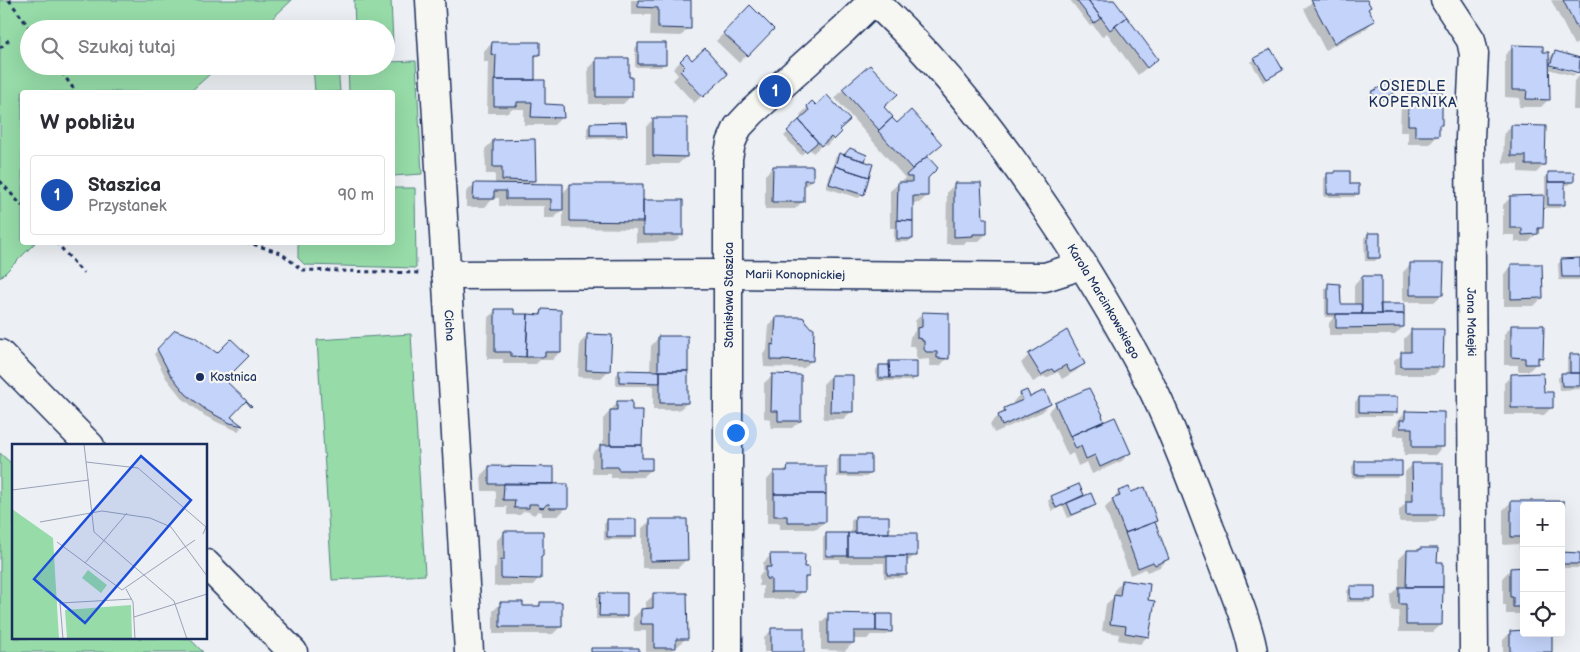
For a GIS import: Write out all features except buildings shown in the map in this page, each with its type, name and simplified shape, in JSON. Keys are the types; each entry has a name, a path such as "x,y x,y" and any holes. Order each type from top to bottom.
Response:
{"street":[{"name":"Cicha","path":"430,0 435,274 469,652"},
{"name":"Karola Marcinkowskiego","path":"873,0 936,64 980,116 1026,179 1082,263 1120,326 1156,394 1185,461 1243,614 1253,652"},
{"name":"Stanisława Staszica","path":"728,652 728,158 730,143 738,127 753,111 843,30 873,0"},
{"name":"Jana Matejki","path":"1445,0 1471,40 1474,54 1470,138 1474,652"},
{"name":"Marii Konopnickiej","path":"435,274 1045,276 1067,270 1082,263"},
{"path":"0,354 88,444"},
{"path":"208,566 293,652"}],"path":[{"path":"10,0 24,20"},
{"path":"0,48 10,40"},
{"path":"64,75 75,90"},
{"path":"0,181 20,204"},
{"path":"59,245 83,273"},
{"path":"256,245 281,253 302,270 435,274"}],"green space":[{"path":"0,0 292,0 271,20 20,20 20,75 209,75 192,90 20,90 20,245 33,245 0,278"},
{"path":"354,0 391,0 392,20 355,20"},
{"path":"416,61 422,174 395,176 395,90 349,90 348,75 395,75 395,62"},
{"path":"314,75 339,75 340,90 315,90"},
{"path":"395,188 415,188 416,268 305,265 298,258 298,245 395,245"},
{"path":"411,334 425,575 332,580 317,340"},
{"path":"0,453 12,464 12,640 191,640 203,652 0,652"}],"place":[{"name":"Staszica","path":"775,91"},
{"name":"Kostnica","path":"200,377"}],"district":[{"name":"OSIEDLE KOPERNIKA","path":"1413,94"}]}
